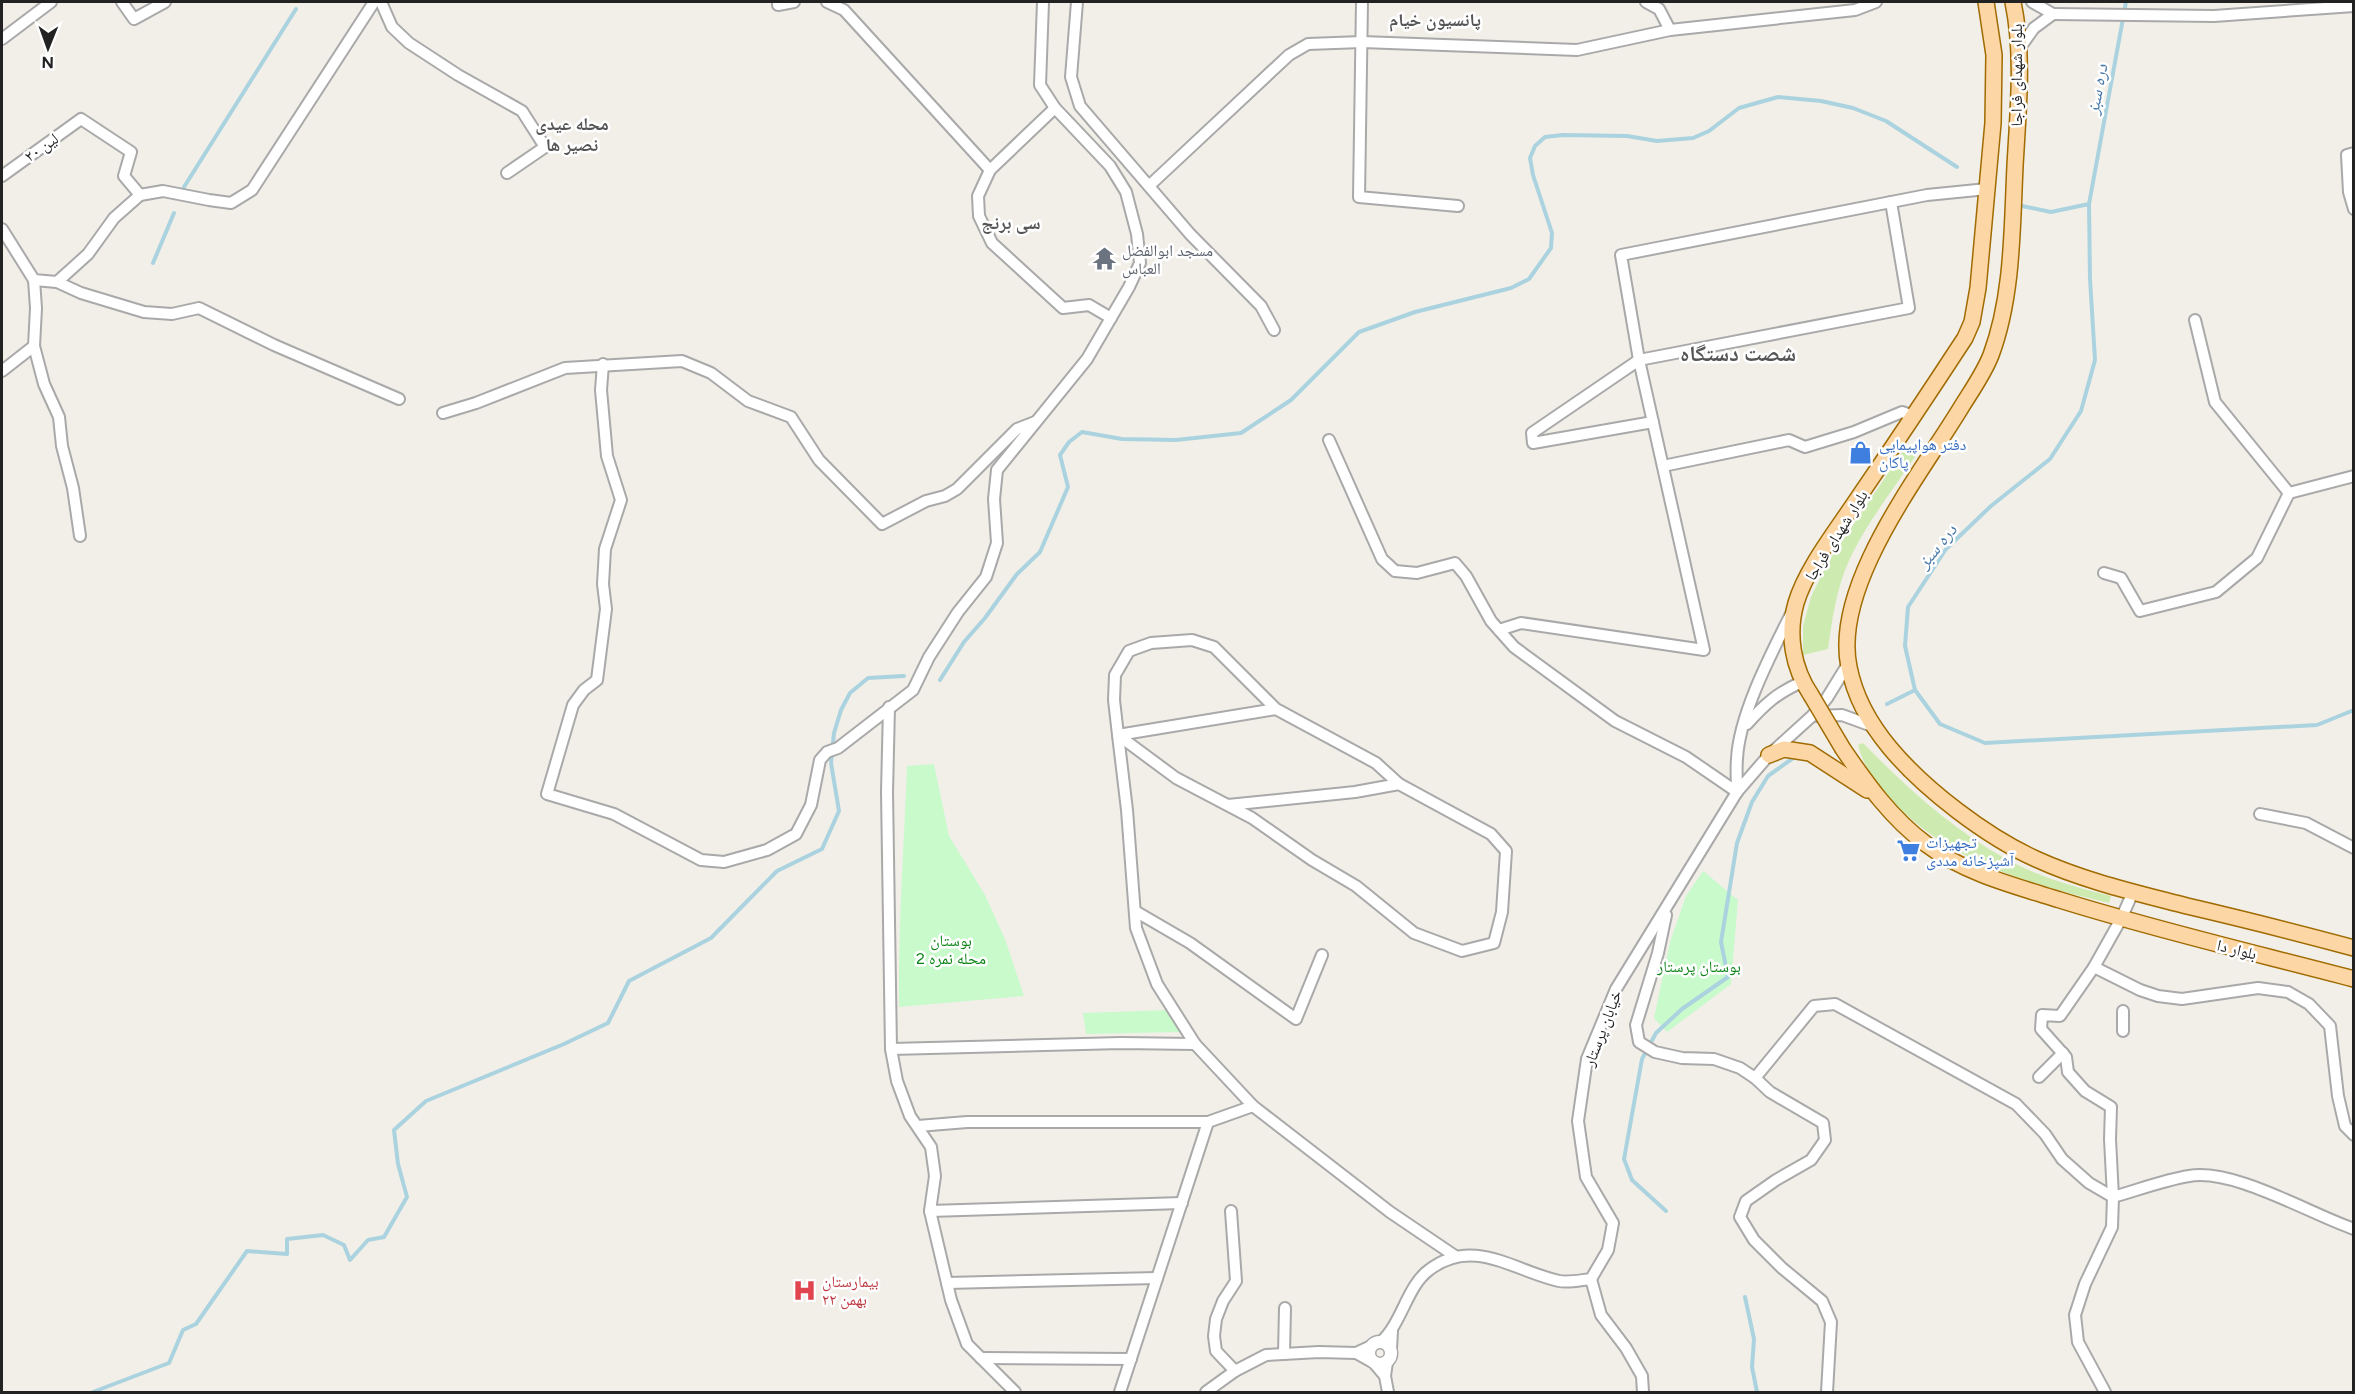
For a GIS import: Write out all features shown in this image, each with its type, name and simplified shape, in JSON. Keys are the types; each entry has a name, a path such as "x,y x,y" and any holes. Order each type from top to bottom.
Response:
{"main road":[{"name":"بلوار شهدای فراجا","path":"1986,2 1994,55 1993,123 1978,288 1972,322 1965,338 1816,561 1796,603 1792,630 1793,655 1807,688 1843,749 1897,821 1927,846 2003,882 2121,919"},
{"name":"بلوار شهدای فراجا","path":"2013,2 2019,50 2012,217 2007,288 2000,326 1990,357 1920,472 1868,565 1853,599 1848,632 1848,664 1856,692 1872,726 1908,769 1952,806 2007,844 2046,863 2133,892"},
{"path":"1769,755 1784,749 1810,753 1876,795"},
{"name":"بلوار دا","path":"2133,892 2354,948"},
{"name":"بلوار دا","path":"2121,919 2354,979"}],"street":[{"path":"2,39 48,2"},
{"path":"122,2 135,19 165,2"},
{"path":"57,282 88,254 114,218 140,195 163,191 231,202 252,189 374,2"},
{"path":"381,2 392,27 409,43 522,111 545,147 507,173"},
{"path":"778,2 778,5 794,2"},
{"path":"827,2 844,10 990,170"},
{"path":"603,364 601,390 607,456 621,500 605,549 603,584 606,609 597,680 584,690 573,705 547,794 614,814 701,860 724,862 767,850 796,834 811,805 820,760 913,690 929,657 958,612 986,577 997,543 994,499 997,470 1087,359 1140,263 1137,234 1126,192 1110,166 1055,108 1040,85 1043,2"},
{"path":"1077,2 1071,77 1080,106 1190,234 1261,306 1274,330"},
{"path":"1362,2 1359,197 1458,206"},
{"path":"1646,2 1659,9 1670,30"},
{"path":"1150,185 1289,55 1308,44 1362,42 1577,50 1670,30 1855,10 1876,2"},
{"path":"2032,2 2053,14 2082,16 2214,16 2354,6"},
{"path":"2019,50 2034,28 2053,14"},
{"path":"1055,108 990,170 978,196 979,216 992,243 1063,308 1089,304 1111,318"},
{"name":"لین ۲۰","path":"2,176 81,119 131,152 124,176 140,195"},
{"path":"2354,153 2348,155 2349,192 2354,209"},
{"path":"1499,630 1521,623 1704,650 1639,360 1621,255 1927,195 1987,189"},
{"path":"1653,422 1533,443 1532,434 1639,360 1909,308 1891,202"},
{"path":"2,229 34,280 36,308 33,346 44,384 59,417 62,446 73,488 80,536"},
{"path":"34,280 57,282 81,294 144,312 172,314 199,308 274,345 399,399"},
{"path":"2195,320 2216,402 2289,493"},
{"path":"2,371 33,346"},
{"path":"443,413 476,403 565,368 682,361 711,373 748,401 791,417 819,460 882,524 926,501 945,496 957,489 1017,429 1035,422"},
{"path":"1663,466 1789,440 1805,447 1854,432 1902,412 1914,416"},
{"path":"1329,440 1382,559 1395,572 1417,573 1455,563 1466,576 1491,621 1514,647 1615,721 1686,757 1737,792"},
{"path":"2104,573 2121,578 2140,611 2216,592 2257,558 2289,493 2354,476"},
{"path":"1737,792 1737,757 1743,729 1764,668 1796,603"},
{"path":"1118,735 1176,778 1252,818 1312,860 1356,886 1414,933 1462,951 1494,943 1502,912 1506,851 1491,834 1399,784 1376,763 1276,709 1214,647 1192,640 1151,643 1129,651 1115,675 1114,700 1118,735 1127,810 1136,928 1157,984 1194,1044 1253,1106 1390,1212 1455,1256"},
{"name":"خیابان پرستار","path":"1591,1279 1608,1250 1613,1223 1586,1177 1578,1121 1587,1059 1616,989 1737,792 1769,755 1814,713 1832,692 1848,664"},
{"path":"1743,729 1764,704 1781,691 1807,688"},
{"path":"889,707 887,792 891,1049 897,1081 910,1116 931,1147 935,1176 930,1211 951,1300 967,1344 1015,1392"},
{"path":"1118,735 1276,709"},
{"path":"1814,713 1842,715 1872,726"},
{"path":"1228,805 1355,792 1399,784"},
{"path":"2260,814 2306,823 2354,848"},
{"path":"2105,1392 2078,1342 2075,1315 2085,1284 2112,1227 2114,1197 2110,1139 2111,1107 2085,1091 2068,1072 2066,1057 2041,1029 2042,1015 2060,1016 2094,967 2121,919 2133,892"},
{"path":"1667,909 1658,953 1636,1025 1640,1042 1655,1052 1682,1058 1714,1059 1740,1068 1770,1092 1823,1123 1825,1140 1811,1160 1746,1201 1740,1217 1754,1240 1782,1268 1822,1301 1832,1322 1827,1392"},
{"path":"1135,911 1190,943 1296,1019 1323,955"},
{"path":"2094,967 2140,990 2158,996 2181,999 2258,988 2289,992 2309,1004 2330,1026 2338,1096 2345,1126 2354,1135"},
{"path":"1755,1078 1814,1006 1835,1004 2016,1104 2045,1134 2062,1159 2089,1183 2114,1197 2189,1176 2211,1175 2300,1205 2354,1229"},
{"path":"2123,1011 2123,1031"},
{"path":"891,1049 1121,1043 1194,1044"},
{"path":"2038,1077 2063,1053"},
{"path":"918,1126 967,1122 1208,1122 1253,1106"},
{"path":"1120,1392 1208,1122"},
{"path":"930,1211 1182,1203"},
{"path":"1231,1211 1236,1281 1223,1301 1216,1319 1214,1336 1216,1351 1235,1371"},
{"path":"1388,1392 1381,1362 1369,1356 1392,1331 1407,1299 1427,1270 1455,1256 1486,1256 1561,1282 1591,1279 1601,1315 1626,1348 1642,1376 1643,1392"},
{"path":"947,1283 1157,1278"},
{"path":"1284,1354 1285,1308"},
{"path":"1356,1353 1381,1345"},
{"path":"1381,1345 1391,1356 1381,1362"},
{"path":"1206,1392 1235,1371 1266,1355 1319,1352 1356,1353 1381,1362"},
{"path":"981,1358 1131,1359"}],"green space":[{"path":"1905,448 1915,457 1871,522 1848,563 1837,595 1828,649 1803,655 1803,626 1811,597 1827,564"},
{"path":"1863,743 1930,806 1986,847 2044,876 2111,896 2109,903 2018,878 1961,853 1935,837 1910,818 1879,785 1860,752 1858,745"},
{"name":"بوستان محله نمره 2","path":"934,764 949,836 985,895 1005,939 1024,996 899,1007 900,916 907,766"},
{"name":"بوستان پرستار","path":"1703,871 1738,900 1731,984 1667,1032 1654,1018 1670,942 1686,896"},
{"path":"1168,1010 1181,1032 1086,1034 1083,1013"}],"waterway":[{"name":"دره سبز","path":"2126,2 2089,204 2090,279 2095,360 2081,411 2050,459 1991,506 1946,549 1908,607 1905,646 1915,690 1940,724 1985,743 2317,725 2354,710"},
{"path":"184,187 296,9"},
{"path":"940,680 964,642 985,618 1017,574 1040,552 1068,487 1060,455 1069,442 1082,432 1122,439 1176,440 1241,433 1291,400 1359,332 1415,312 1511,288 1529,279 1551,248 1552,233 1533,175 1530,158 1535,146 1545,137 1627,136 1657,141 1693,138 1709,131 1739,108 1778,97 1821,101 1853,108 1886,121 1957,167"},
{"path":"2022,206 2051,212 2089,204"},
{"path":"153,263 174,213"},
{"path":"93,1392 169,1363 183,1330 196,1324 247,1251 287,1254 287,1239 323,1235 344,1245 350,1260 368,1240 384,1237 407,1197 398,1164 394,1130 426,1101 564,1044 608,1023 629,981 711,938 777,871 822,849 839,811 831,763 834,733 841,710 850,693 868,678 904,676"},
{"path":"1887,704 1915,690"},
{"path":"1666,1211 1632,1180 1624,1159 1642,1059 1656,1033 1682,1009 1728,977 1721,942 1737,843 1752,802 1768,776 1796,756"},
{"path":"1745,1297 1754,1339 1752,1367 1757,1392"}],"place":[{"name":"مسجد ابوالفضل العباس","path":"1104,259"},
{"name":"دفتر هواپیمایی پاکان","path":"1861,453"},
{"name":"تجهیزات آشپزخانه مددی","path":"1908,851"},
{"name":"بیمارستان ۲۲ بهمن","path":"804,1290"}],"district":[{"name":"پانسیون خیام","path":"1435,20"},
{"name":"محله عیدی نصیر ها","path":"572,134"},
{"name":"سی برنج","path":"1011,223"},
{"name":"شصت دستگاه","path":"1738,353"}]}
